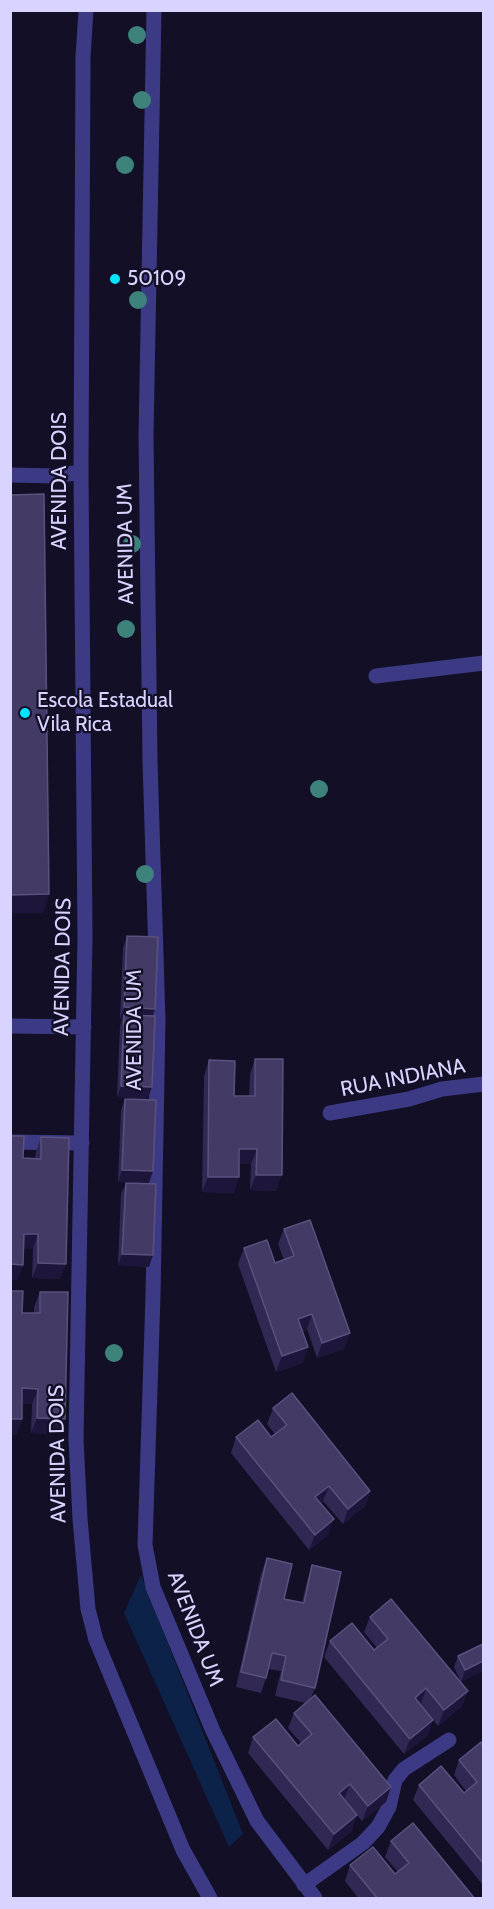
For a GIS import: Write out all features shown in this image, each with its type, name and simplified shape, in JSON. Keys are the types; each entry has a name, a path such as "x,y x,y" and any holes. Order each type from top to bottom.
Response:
{"street":[{"name":"AVENIDA DOIS","path":"86,10 83,57 81,472 85,937 76,1439 88,1609 96,1640 183,1850 210,1899"},
{"name":"AVENIDA UM","path":"154,10 146,436 150,761 158,1020 153,1296 145,1545 153,1587 213,1731 258,1821 315,1899"},
{"path":"10,475 55,476 81,472"},
{"path":"376,676 483,663"},
{"path":"10,1026 84,1027"},
{"name":"RUA INDIANA","path":"330,1113 409,1099 442,1089 483,1084"},
{"path":"10,1142 82,1143"},
{"path":"304,1885 363,1843 378,1827 389,1807 395,1780 404,1769 449,1740"}],"water":[{"path":"141,1575 243,1834 229,1847 124,1613"}],"building":[{"name":"Escola Estadual Vila Rica","path":"44,494 49,894 10,895 10,495"},
{"path":"127,936 158,937 155,1009 124,1007"},
{"path":"124,1015 155,1016 152,1087 121,1086"},
{"path":"255,1059 283,1059 282,1175 256,1175 257,1149 239,1149 239,1177 208,1177 209,1060 235,1061 234,1096 255,1096"},
{"path":"125,1099 156,1100 153,1171 122,1170"},
{"path":"10,1136 24,1136 23,1158 41,1159 41,1137 69,1138 66,1264 38,1263 38,1234 24,1234 23,1265 10,1264"},
{"path":"126,1183 156,1184 153,1255 122,1254"},
{"path":"310,1220 350,1333 322,1343 312,1314 298,1319 308,1347 282,1356 244,1248 267,1240 275,1263 294,1256 284,1229"},
{"path":"10,1291 23,1291 22,1313 40,1313 40,1292 68,1292 65,1419 37,1418 38,1389 22,1388 22,1419 10,1419"},
{"path":"292,1393 370,1491 348,1509 329,1486 315,1497 334,1519 315,1535 236,1437 258,1420 271,1437 287,1425 273,1408"},
{"path":"267,1558 292,1564 284,1599 304,1603 312,1565 341,1572 315,1688 281,1680 286,1656 272,1653 266,1678 241,1672"},
{"path":"391,1599 468,1691 444,1710 426,1688 415,1698 433,1720 410,1739 330,1641 352,1623 374,1650 388,1639 370,1617"},
{"path":"483,1644 483,1661 465,1670 458,1656"},
{"path":"315,1695 391,1787 368,1806 350,1784 339,1793 357,1815 334,1834 253,1737 276,1719 298,1746 312,1734 294,1713"},
{"path":"481,1742 483,1746 483,1863 419,1785 441,1766 464,1793 477,1782 459,1760"},
{"path":"413,1823 475,1899 378,1899 350,1865 373,1847 395,1874 409,1863 391,1841"}],"place":[{"name":"50109","path":"115,279"},
{"name":"Escola Estadual Vila Rica","path":"25,713"}]}
